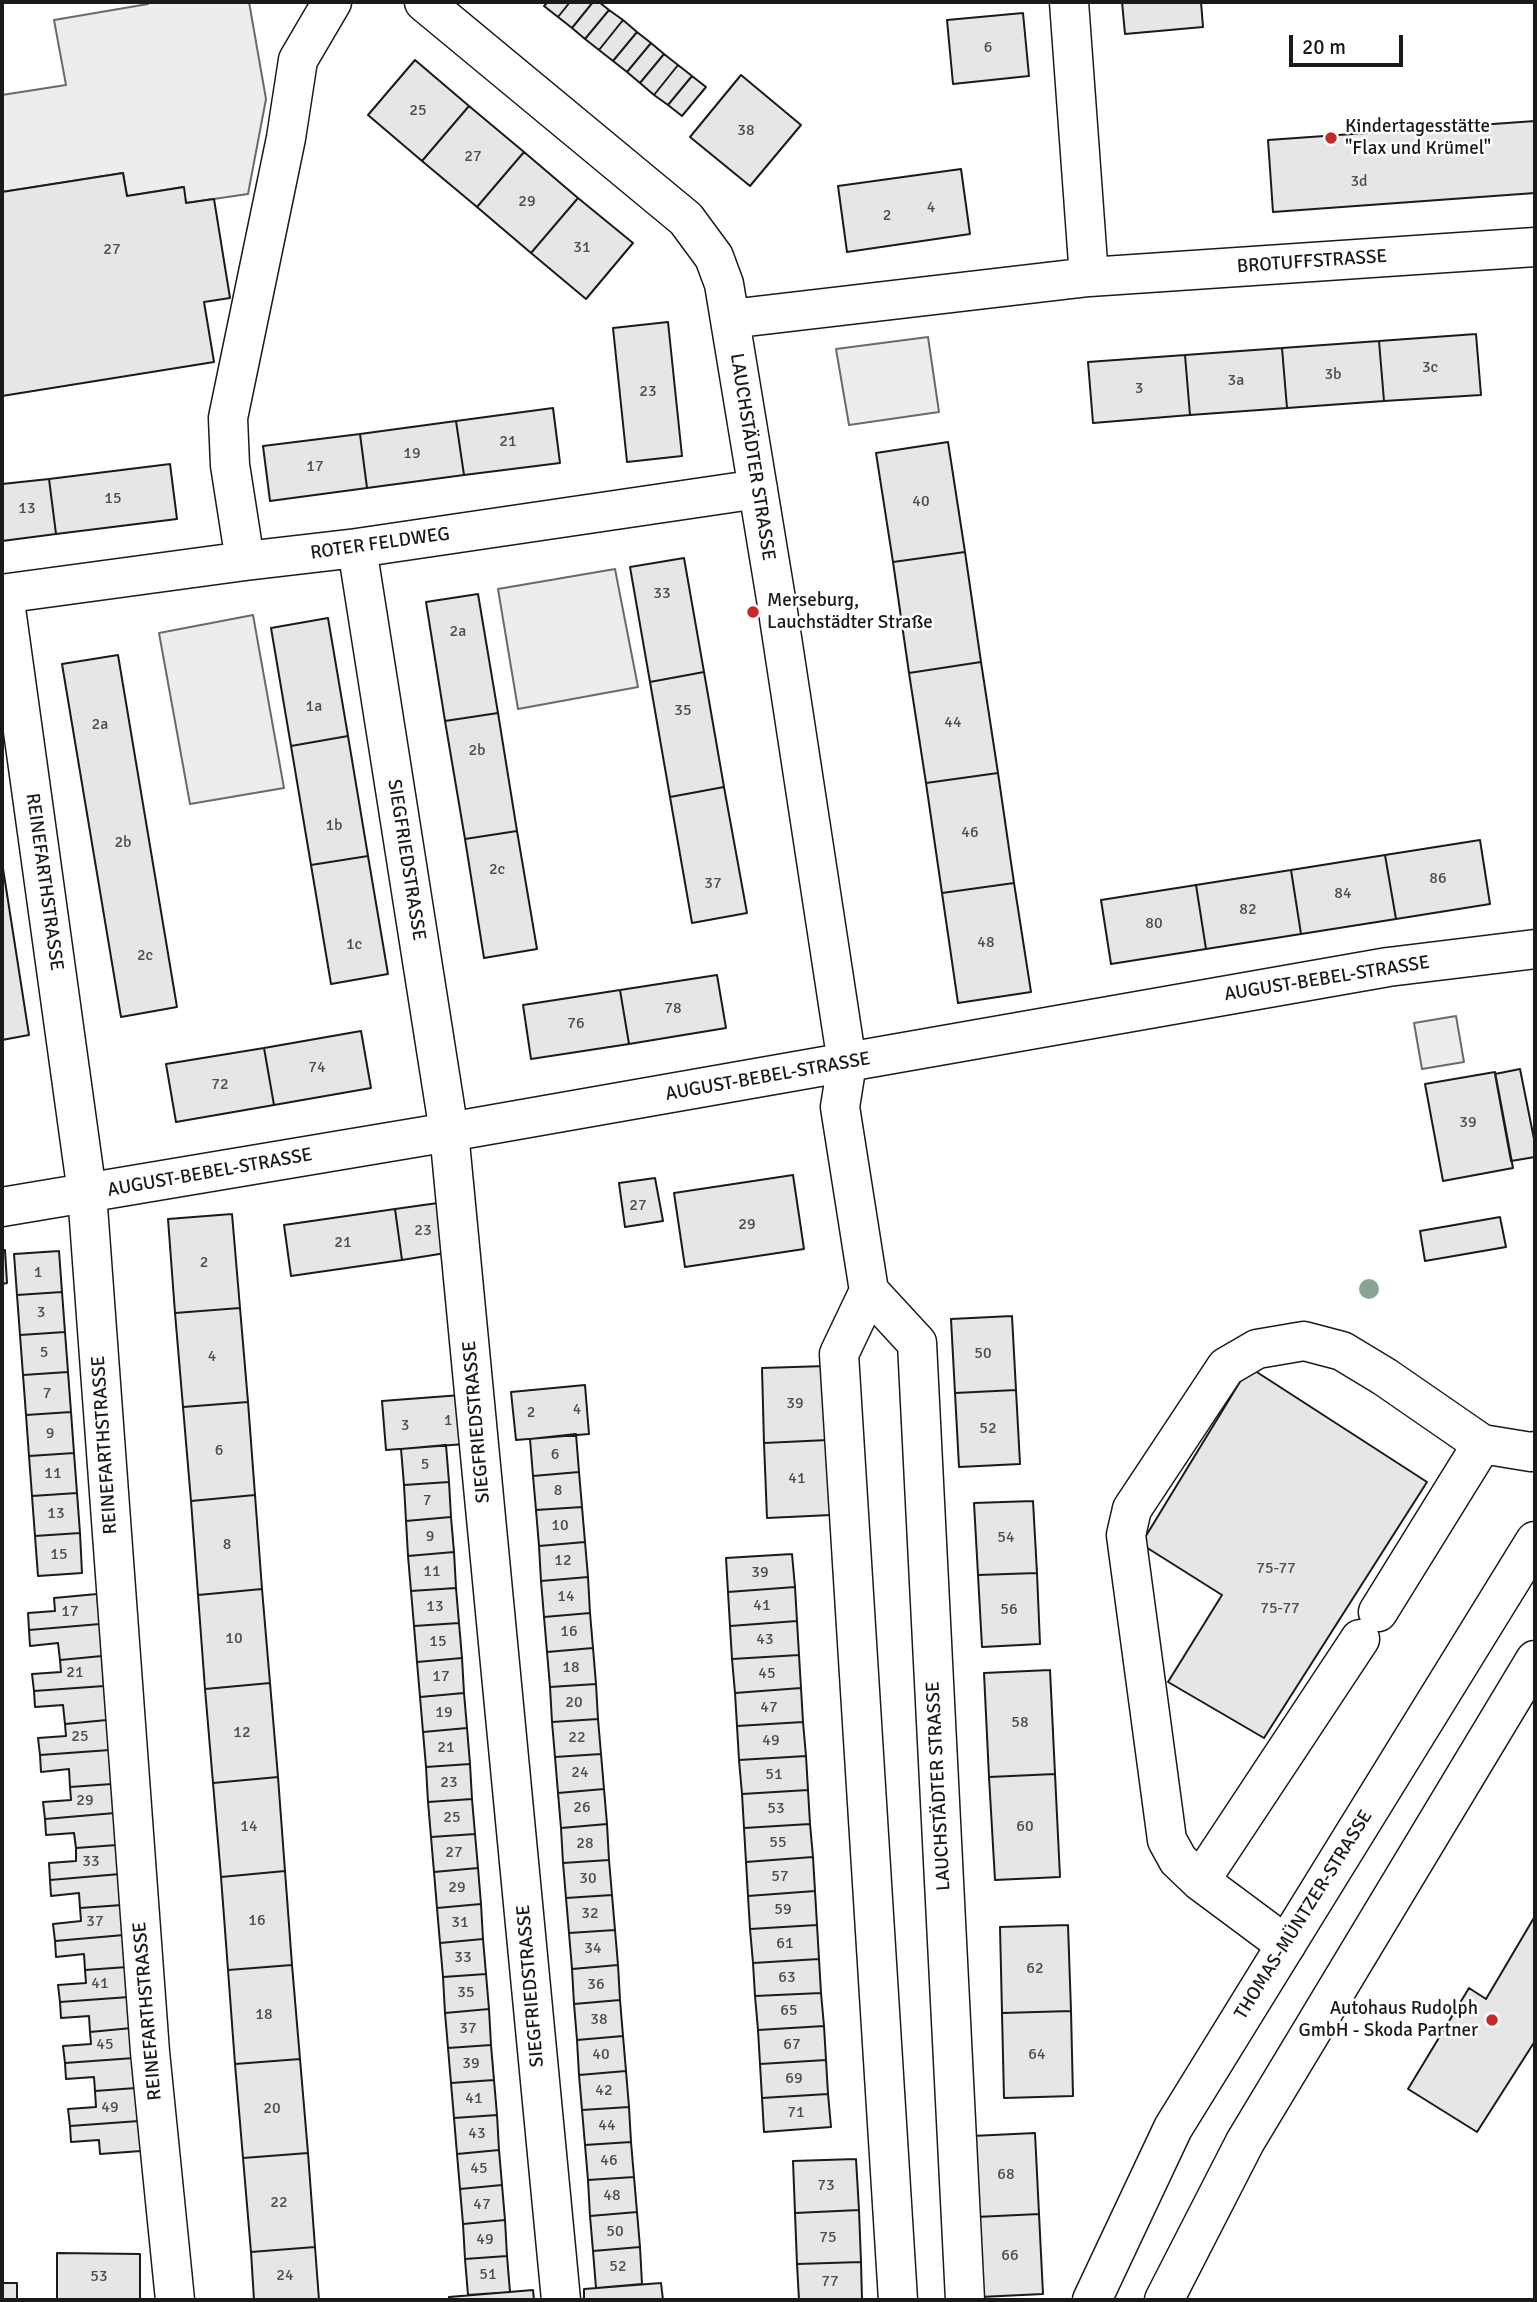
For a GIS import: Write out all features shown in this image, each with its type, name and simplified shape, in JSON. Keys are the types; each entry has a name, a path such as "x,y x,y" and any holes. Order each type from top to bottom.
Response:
{"street":[{"path":"244,561 230,465 228,418 286,138 298,60 332,2"},
{"name":"LAUCHSTÄDTER STRASSE","path":"424,2 686,219 714,257 724,284 847,1063 840,1107 869,1291 917,1343 965,2300"},
{"path":"1069,2 1088,277"},
{"name":"BROTUFFSTRASSE","path":"730,319 1088,277 1535,247"},
{"name":"ROTER FELDWEG","path":"3,594 357,548 758,489"},
{"name":"SIEGFRIEDSTRASSE","path":"357,548 449,1132 561,2300"},
{"name":"REINEFARTHSTRASSE","path":"3,594 87,1193 150,2052 175,2300"},
{"name":"AUGUST-BEBEL-STRASSE","path":"2,1207 449,1132 1388,967 1535,949"},
{"path":"869,1291 839,1354 898,2300"},
{"path":"1286,1945 1200,1881 1178,1860 1167,1840 1126,1535 1132,1509 1226,1367 1257,1349 1304,1341 1342,1352 1385,1377 1482,1444 1535,1451"},
{"path":"1200,1881 1369,1625 1482,1444"},
{"name":"THOMAS-MÜNTZER-STRASSE","path":"1092,2300 1173,2128 1535,1541"},
{"path":"1164,2300 1245,2142 1535,1660"}],"shaded area":[{"path":"148,2 249,2 266,99 248,194 186,203 183,187 127,196 123,173 2,192 2,95 66,85 54,20"},
{"path":"928,337 939,412 849,425 836,349"},
{"path":"615,569 638,687 518,709 498,589"},
{"path":"253,615 284,788 190,804 159,633"},
{"path":"1456,1016 1464,1062 1422,1069 1414,1023"}],"building":[{"path":"548,2 570,2 558,17 544,6"},
{"path":"570,2 593,2 572,28 558,17"},
{"path":"593,2 599,2 609,10 585,39 572,28"},
{"path":"1122,2 1201,2 1203,27 1125,34"},
{"path":"609,10 623,20 599,50 585,39"},
{"path":"1023,13 1029,76 953,84 947,20"},
{"path":"623,20 637,32 613,61 599,50"},
{"path":"637,32 651,43 627,72 613,61"},
{"path":"651,43 664,54 640,83 627,72"},
{"path":"664,54 678,65 654,95 640,83"},
{"path":"415,60 469,106 422,161 368,115"},
{"path":"678,65 692,76 668,105 654,95"},
{"path":"741,75 801,125 750,186 690,137"},
{"path":"692,76 706,87 682,116 668,105"},
{"path":"469,106 524,152 477,207 422,161"},
{"path":"1535,121 1535,193 1273,212 1268,140"},
{"path":"524,152 578,198 531,253 477,207"},
{"path":"961,169 970,234 847,252 838,186"},
{"path":"123,173 127,196 184,187 186,203 214,199 230,298 204,302 214,362 2,396 2,192"},
{"path":"578,198 633,243 586,299 531,253"},
{"path":"668,322 682,456 627,462 613,328"},
{"path":"1476,334 1481,395 1384,401 1379,341"},
{"path":"1379,341 1384,401 1287,408 1282,348"},
{"path":"1282,348 1287,408 1190,415 1185,355"},
{"path":"1185,355 1190,415 1093,423 1088,362"},
{"path":"553,408 560,463 464,475 456,421"},
{"path":"456,421 464,475 367,488 360,434"},
{"path":"360,434 367,488 270,501 263,446"},
{"path":"948,442 965,552 893,562 876,453"},
{"path":"170,464 177,519 56,534 49,479"},
{"path":"49,479 56,534 2,541 2,484"},
{"path":"965,552 981,662 909,673 893,562"},
{"path":"684,558 704,672 650,682 630,567"},
{"path":"478,594 498,713 445,721 426,602"},
{"path":"328,618 348,736 291,746 271,628"},
{"path":"118,655 177,1007 121,1017 62,664"},
{"path":"981,662 998,773 926,783 909,673"},
{"path":"704,672 724,787 670,797 650,682"},
{"path":"498,713 517,831 465,839 445,721"},
{"path":"348,736 368,856 311,865 291,746"},
{"path":"998,773 1014,883 942,893 926,783"},
{"path":"724,787 747,913 692,923 670,797"},
{"path":"517,831 537,949 484,958 465,839"},
{"path":"1480,840 1490,904 1396,919 1385,855"},
{"path":"1385,855 1396,919 1301,934 1291,870"},
{"path":"368,856 388,974 331,984 311,865"},
{"path":"2,862 29,1035 2,1040"},
{"path":"1291,870 1301,934 1206,949 1196,885"},
{"path":"1014,883 1031,992 958,1003 942,893"},
{"path":"1196,885 1206,949 1111,964 1101,900"},
{"path":"717,975 726,1028 629,1044 620,990"},
{"path":"620,990 629,1044 531,1059 523,1005"},
{"path":"361,1031 371,1088 274,1105 264,1048"},
{"path":"264,1048 274,1105 176,1122 166,1064"},
{"path":"1520,1069 1535,1144 1535,1157 1511,1161 1495,1074"},
{"path":"1495,1072 1513,1168 1443,1181 1425,1084"},
{"path":"793,1175 804,1249 685,1267 674,1193"},
{"path":"655,1178 663,1221 625,1227 619,1183"},
{"path":"445,1202 452,1252 402,1260 395,1209"},
{"path":"395,1209 402,1260 291,1276 284,1225"},
{"path":"232,1214 240,1308 175,1313 168,1219"},
{"path":"1500,1217 1506,1247 1425,1261 1420,1231"},
{"path":"2,1250 5,1250 7,1283 2,1284"},
{"path":"59,1251 62,1292 17,1295 14,1254"},
{"path":"62,1292 65,1332 20,1335 17,1295"},
{"path":"240,1308 248,1402 183,1407 175,1313"},
{"path":"1012,1316 1016,1390 955,1393 951,1319"},
{"path":"65,1332 68,1372 23,1375 20,1335"},
{"path":"826,1366 828,1440 764,1443 762,1368"},
{"path":"1249,1367 1427,1482 1264,1738 1168,1682 1222,1595 1141,1544"},
{"path":"68,1372 71,1412 26,1415 23,1375"},
{"path":"585,1385 589,1434 516,1440 511,1392"},
{"path":"1016,1390 1020,1464 959,1467 955,1393"},
{"path":"461,1395 465,1444 386,1450 382,1401"},
{"path":"248,1402 255,1495 191,1501 183,1407"},
{"path":"71,1412 74,1453 29,1456 26,1415"},
{"path":"576,1434 579,1472 533,1476 530,1439"},
{"path":"828,1440 831,1515 767,1518 764,1443"},
{"path":"446,1445 449,1482 404,1485 401,1449"},
{"path":"74,1453 77,1493 32,1496 29,1456"},
{"path":"579,1472 582,1507 536,1510 533,1476"},
{"path":"449,1482 451,1517 406,1521 404,1485"},
{"path":"77,1493 80,1533 35,1536 32,1496"},
{"path":"255,1495 262,1589 198,1595 191,1501"},
{"path":"1033,1501 1037,1573 978,1575 974,1503"},
{"path":"582,1507 585,1542 539,1546 536,1510"},
{"path":"451,1517 454,1552 408,1556 406,1521"},
{"path":"80,1533 82,1573 38,1576 35,1536"},
{"path":"585,1542 588,1577 541,1581 539,1546"},
{"path":"454,1552 456,1588 411,1591 408,1556"},
{"path":"792,1554 795,1587 728,1592 726,1558"},
{"path":"1037,1573 1040,1644 982,1647 978,1575"},
{"path":"588,1577 590,1613 544,1617 541,1581"},
{"path":"795,1587 797,1621 730,1626 728,1592"},
{"path":"456,1588 459,1623 414,1626 411,1591"},
{"path":"262,1589 270,1683 205,1689 198,1595"},
{"path":"97,1594 100,1624 29,1630 28,1613 55,1611 54,1598"},
{"path":"590,1613 593,1648 547,1652 544,1617"},
{"path":"797,1621 799,1655 732,1659 730,1626"},
{"path":"459,1623 462,1658 417,1662 414,1626"},
{"path":"100,1624 102,1656 60,1660 58,1643 30,1646 29,1630"},
{"path":"593,1648 596,1684 550,1687 547,1652"},
{"path":"799,1655 801,1688 735,1693 732,1659"},
{"path":"102,1656 104,1686 34,1691 32,1674 61,1672 60,1660"},
{"path":"462,1658 464,1693 420,1697 417,1662"},
{"path":"1050,1670 1055,1774 989,1777 984,1673"},
{"path":"270,1683 278,1777 213,1783 205,1689"},
{"path":"596,1684 598,1719 552,1722 550,1687"},
{"path":"104,1686 107,1720 65,1724 63,1705 35,1707 34,1691"},
{"path":"801,1688 803,1722 737,1726 735,1693"},
{"path":"464,1693 467,1728 423,1732 420,1697"},
{"path":"598,1719 601,1754 555,1757 552,1722"},
{"path":"107,1720 110,1750 40,1755 38,1738 66,1736 65,1724"},
{"path":"803,1722 806,1756 739,1760 737,1726"},
{"path":"467,1728 470,1764 426,1767 423,1732"},
{"path":"110,1750 112,1784 70,1787 69,1769 41,1772 40,1755"},
{"path":"601,1754 604,1789 558,1793 555,1757"},
{"path":"806,1756 808,1790 742,1794 739,1760"},
{"path":"470,1764 472,1799 428,1802 426,1767"},
{"path":"1055,1774 1060,1877 995,1880 989,1777"},
{"path":"278,1777 285,1871 221,1877 213,1783"},
{"path":"112,1784 115,1813 45,1819 43,1802 71,1800 70,1787"},
{"path":"604,1789 607,1824 561,1828 558,1793"},
{"path":"808,1790 810,1824 744,1828 742,1794"},
{"path":"472,1799 475,1834 431,1837 428,1802"},
{"path":"115,1813 117,1845 76,1848 74,1833 46,1835 45,1819"},
{"path":"607,1824 609,1860 563,1863 561,1828"},
{"path":"810,1824 813,1857 746,1862 744,1828"},
{"path":"475,1834 478,1868 434,1872 431,1837"},
{"path":"117,1845 120,1874 50,1880 49,1863 76,1861 76,1848"},
{"path":"813,1857 815,1891 748,1896 746,1862"},
{"path":"609,1860 612,1895 566,1898 563,1863"},
{"path":"478,1868 481,1904 437,1908 434,1872"},
{"path":"285,1871 292,1965 228,1970 221,1877"},
{"path":"120,1874 122,1905 80,1908 79,1893 51,1896 50,1880"},
{"path":"815,1891 817,1925 750,1929 748,1896"},
{"path":"612,1895 615,1930 569,1933 566,1898"},
{"path":"481,1904 483,1939 440,1943 437,1908"},
{"path":"122,1905 124,1935 55,1941 53,1924 81,1921 80,1908"},
{"name":"Autohaus Rudolph GmbH - Skoda Partner","path":"1535,1916 1535,2041 1477,2132 1408,2089 1469,1988 1486,1999"},
{"path":"817,1925 819,1959 753,1963 750,1929"},
{"path":"1068,1925 1071,2011 1002,2013 1000,1927"},
{"path":"615,1930 618,1965 572,1969 569,1933"},
{"path":"124,1935 127,1967 85,1970 84,1954 56,1957 55,1941"},
{"path":"483,1939 486,1974 443,1977 440,1943"},
{"path":"819,1959 821,1993 755,1996 753,1963"},
{"path":"292,1965 300,2059 235,2064 228,1970"},
{"path":"618,1965 620,2000 574,2004 572,1969"},
{"path":"127,1967 129,1997 60,2002 58,1985 86,1983 85,1970"},
{"path":"486,1974 489,2009 445,2013 443,1977"},
{"path":"821,1993 824,2026 758,2030 755,1996"},
{"path":"129,1997 132,2028 90,2032 89,2016 61,2018 60,2002"},
{"path":"620,2000 623,2036 577,2040 574,2004"},
{"path":"489,2009 491,2045 448,2048 445,2013"},
{"path":"1071,2011 1073,2096 1004,2098 1002,2013"},
{"path":"824,2026 826,2060 760,2064 758,2030"},
{"path":"132,2028 134,2058 65,2063 63,2046 91,2044 90,2032"},
{"path":"623,2036 626,2071 579,2075 577,2040"},
{"path":"491,2045 494,2080 451,2083 448,2048"},
{"path":"134,2058 136,2088 95,2091 94,2077 66,2079 65,2063"},
{"path":"300,2059 308,2153 243,2158 235,2064"},
{"path":"826,2060 828,2094 762,2098 760,2064"},
{"path":"626,2071 629,2107 582,2110 579,2075"},
{"path":"494,2080 497,2115 454,2118 451,2083"},
{"path":"136,2088 139,2121 70,2126 68,2109 96,2107 95,2091"},
{"path":"828,2094 831,2127 764,2132 762,2098"},
{"path":"629,2107 631,2142 585,2145 582,2110"},
{"path":"497,2115 499,2150 457,2154 454,2118"},
{"path":"139,2121 141,2151 100,2154 99,2140 71,2142 70,2126"},
{"path":"1035,2133 1039,2214 976,2217 972,2136"},
{"path":"631,2142 634,2177 588,2180 585,2145"},
{"path":"499,2150 502,2185 460,2189 457,2154"},
{"path":"308,2153 315,2247 251,2252 243,2158"},
{"path":"856,2159 859,2210 795,2213 793,2161"},
{"path":"634,2177 637,2212 590,2216 588,2180"},
{"path":"502,2185 505,2220 463,2224 460,2189"},
{"path":"859,2210 861,2262 797,2264 795,2213"},
{"path":"637,2212 640,2247 593,2251 590,2216"},
{"path":"1039,2214 1043,2294 980,2297 976,2217"},
{"path":"505,2220 507,2256 465,2259 463,2224"},
{"path":"315,2247 319,2300 254,2300 251,2252"},
{"path":"640,2247 642,2284 596,2288 593,2251"},
{"path":"57,2253 140,2254 140,2300 57,2300"},
{"path":"507,2256 510,2292 468,2295 465,2259"},
{"path":"861,2262 862,2300 799,2300 797,2264"},
{"path":"2,2283 17,2283 17,2300 2,2300"},
{"path":"661,2283 663,2300 584,2300 584,2289"},
{"path":"533,2290 534,2300 449,2300 449,2297"}],"place":[{"name":"Kindertagesstätte \"Flax und Krümel\"","path":"1331,138"},
{"name":"Merseburg, Lauchstädter Straße","path":"753,612"},
{"name":"Autohaus Rudolph GmbH - Skoda Partner","path":"1492,2020"}]}
